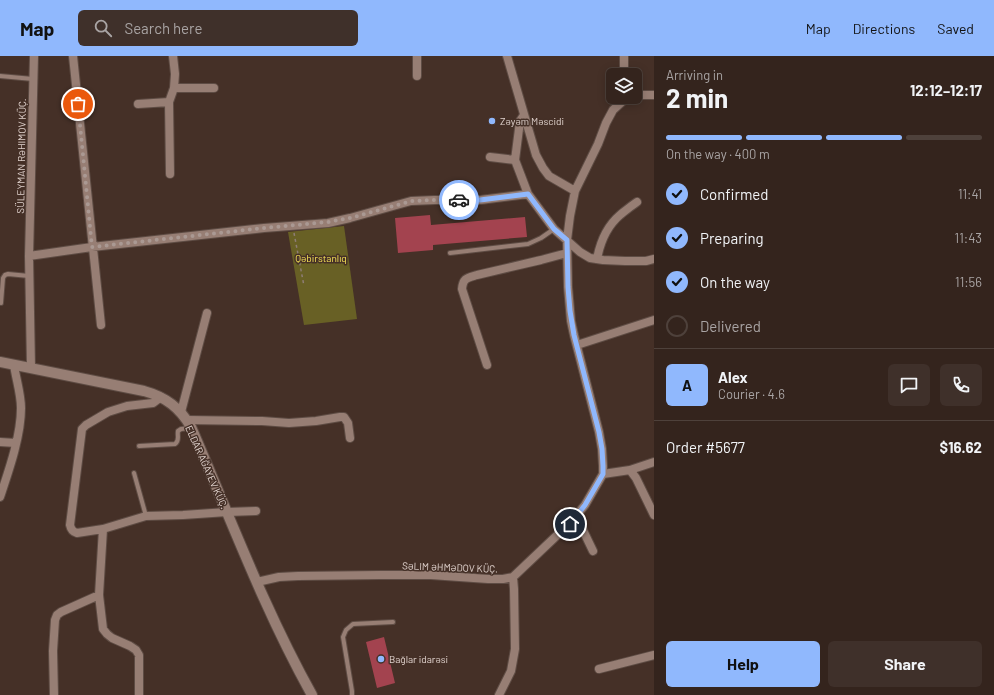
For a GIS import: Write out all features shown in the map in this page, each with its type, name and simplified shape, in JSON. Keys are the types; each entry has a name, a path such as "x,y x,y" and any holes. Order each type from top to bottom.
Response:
{"main road":[{"name":"ELDAR AĞAYEV KÜÇ.","path":"0,362 144,391 161,397 173,405 186,420 282,638 312,695"}],"street":[{"name":"SÜLEYMAN RƏHIMOV KÜÇ.","path":"31,368 29,276 34,56"},
{"path":"73,56 101,325"},
{"path":"170,174 169,102 174,88 175,74 173,56"},
{"path":"417,56 417,76"},
{"path":"507,56 536,155 549,176 575,191"},
{"path":"624,56 624,68"},
{"path":"174,88 214,88"},
{"path":"642,95 654,95"},
{"path":"138,104 169,102"},
{"path":"499,695 511,671 515,649 513,576 570,524 585,505 603,474 602,449 599,432 571,321 568,287 567,240 575,191 598,144 606,123 613,110 619,104"},
{"path":"524,114 520,121 515,160 528,194 554,229 580,252 590,258 603,260 639,261 654,259"},
{"path":"490,157 515,160"},
{"path":"30,256 92,247 328,222 350,218 412,201 480,200 528,194"},
{"path":"597,259 600,246 618,216 637,202"},
{"path":"487,365 462,289 463,283 467,278 477,275 567,253"},
{"path":"207,313 186,420 262,421 289,423 340,417 344,418 348,423 350,438"},
{"path":"577,345 654,320"},
{"path":"1,491 16,443 20,424 21,407 14,365"},
{"path":"161,397 153,402 127,406 108,412 82,429 70,526 73,532 77,533 104,529 146,516 256,511"},
{"path":"0,442 16,443"},
{"path":"603,474 630,470 654,462"},
{"path":"630,470 636,478 654,515"},
{"path":"576,516 593,550"},
{"path":"104,529 99,595 103,629 112,638 136,650 139,655 139,695"},
{"name":"SƏLIM ƏHMƏDOV KÜÇ.","path":"257,582 279,577 298,576 416,575 488,580 502,579 513,576"},
{"path":"54,695 53,651 55,620 57,615 99,595"},
{"path":"599,669 654,655"}],"lane":[{"path":"0,76 33,79"},
{"path":"450,253 528,244 541,238 554,229"},
{"path":"1,303 3,278 5,275 29,276"},
{"path":"139,446 177,443 178,431 181,429 186,420"},
{"path":"134,473 146,516"},
{"path":"352,695 343,636 346,630 353,624 393,622"}],"path":[{"path":"292,225 304,286"}],"green space":[{"name":"Qəbirstanlıq","path":"344,226 357,319 304,325 288,232"}],"building":[{"path":"430,215 431,225 525,217 527,237 433,245 433,250 398,253 395,218"},
{"path":"384,637 395,683 377,688 366,642"}],"way so far":[{"path":"78,104 92,247 328,222 350,218 412,201 459,200"}],"place":[{"name":"Zəyəm Məscidi","path":"492,121"},
{"name":"Bağlar idarəsi","path":"381,659"}],"route":[{"path":"459,200 480,200 528,194 554,229 567,240 568,287 571,321 599,432 603,466 603,474 585,505 570,524"}]}
